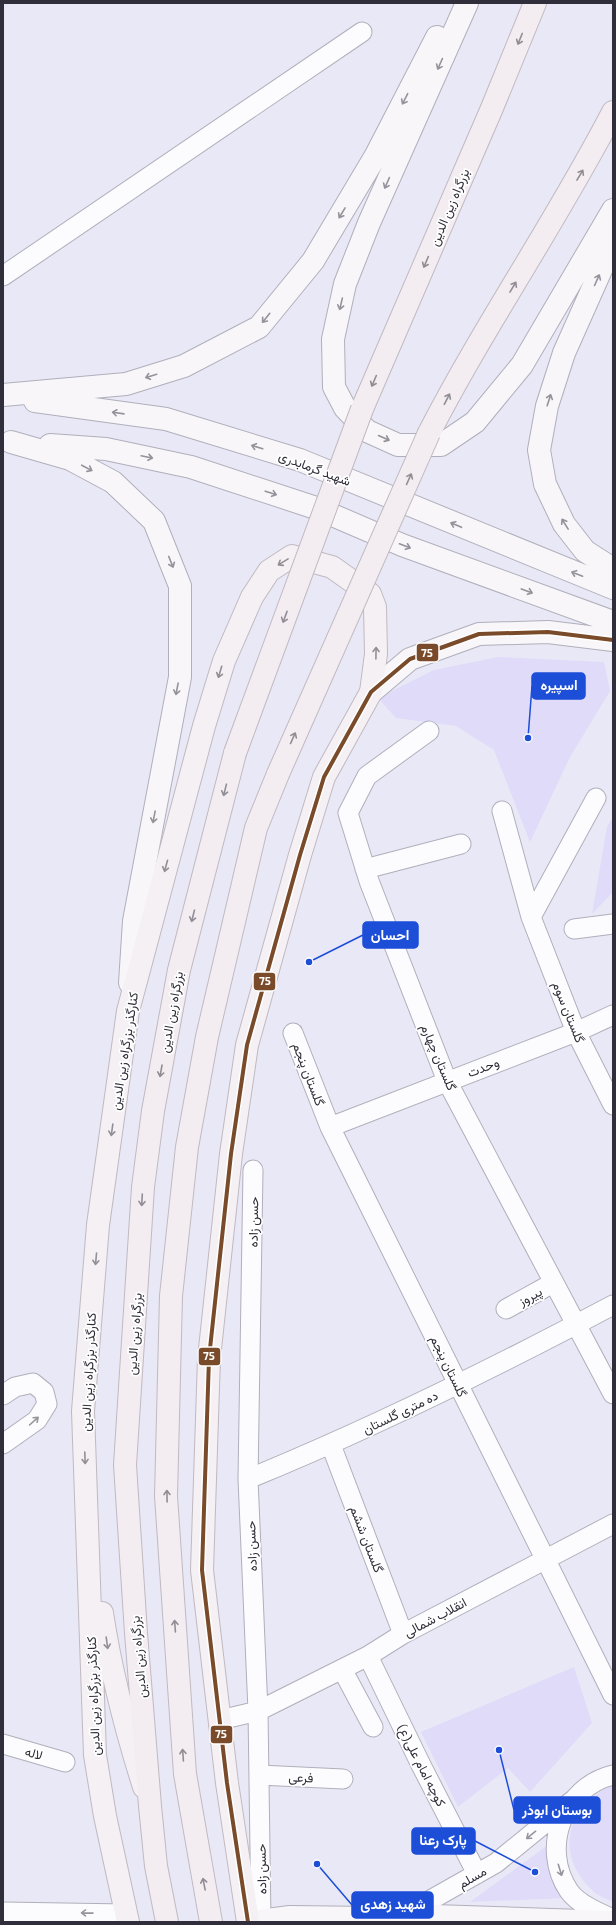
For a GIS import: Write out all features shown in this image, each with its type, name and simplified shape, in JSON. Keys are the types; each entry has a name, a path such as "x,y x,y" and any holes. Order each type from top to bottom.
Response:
{"highway":[{"name":"بزرگراه زین الدین","path":"167,1922 156,1866 150,1806 124,1465 143,1187 153,1111 179,970 235,753 362,409 492,108 535,3"},
{"path":"211,1922 185,1774 166,1496 171,1296 187,1147 207,1036 256,828 278,774 429,434 453,387 584,168 613,112"}],"main road":[{"path":"3,396 126,384 184,366 259,327 313,261 375,157 456,3"},
{"path":"467,3 369,223 345,284 333,339 334,387 345,408 367,431 398,444 440,445 475,422 522,365 613,210"},
{"path":"613,243 564,353 547,406 539,450 545,484 564,524 585,551 613,569"},
{"name":"شهید گرمابدری","path":"3,396 166,419 300,460 613,588"},
{"path":"7,443 106,448 191,467 316,508 402,545 613,622"},
{"path":"7,443 70,459 113,482 154,521 180,586 180,678 134,921 128,1011"},
{"name":"کنارگذر بزرگراه زین الدین","path":"127,1918 105,1816 95,1754 83,1411 98,1225 128,1011 176,828 224,661 252,598 269,571 292,556 332,567 370,594 375,607 376,654 371,692"},
{"path":"612,1922 483,1920 404,1915 372,1920 290,1919 253,1922 220,1720 202,1562 209,1358 231,1154 247,1045 302,848 324,777 371,692 410,659 479,634 548,632 613,640"},
{"path":"86,1493 107,1649 127,1733 150,1806"}],"street":[{"path":"3,276 362,32"},
{"name":"گلستان چهارم","path":"429,731 367,776 348,813 365,869 447,1081 575,1325 613,1394"},
{"path":"531,917 596,798"},
{"name":"گلستان سوم","path":"502,811 531,917 576,1032 613,1105"},
{"path":"365,869 461,844"},
{"path":"574,929 613,924"},
{"name":"وحدت","path":"330,1127 576,1032 613,1015"},
{"name":"گلستان پنجم","path":"293,1033 330,1127 613,1695"},
{"name":"حسن زاده","path":"253,1922 259,1775 258,1711 248,1479 254,1170"},
{"name":"پیروز","path":"506,1309 553,1283"},
{"name":"ده متری گلستان","path":"248,1479 331,1445 457,1384 613,1305"},
{"path":"3,1395 15,1387 33,1383 44,1392 47,1404 37,1420 3,1444"},
{"name":"گلستان ششم","path":"331,1445 403,1634"},
{"name":"انقلاب شمالی","path":"220,1720 258,1711 368,1656 403,1634 613,1524"},
{"name":"کوچه امام علی(ع)","path":"368,1656 421,1765 477,1874"},
{"path":"342,1669 373,1727"},
{"name":"لاله","path":"3,1744 65,1762"},
{"name":"فرعی","path":"259,1775 343,1779"},
{"path":"613,1775 603,1777 586,1787 572,1801 562,1818 557,1836 556,1856 561,1874 570,1892 586,1905 613,1919"},
{"name":"مسلم","path":"404,1915 496,1863 572,1801"},
{"path":"3,1912 127,1918"}],"shaded area":[{"path":"498,657 604,662 610,691 570,757 530,842 494,750 456,726 396,718 378,698 434,670"},
{"path":"613,817 613,892 592,914 607,827"},
{"path":"574,1667 592,1723 530,1792 508,1768 458,1807 421,1732"},
{"path":"613,1785 613,1902 594,1892 581,1878 573,1863 570,1848 570,1833 575,1819 584,1806 597,1794"},
{"path":"548,1845 567,1898 470,1902"}],"transit line":[{"name":"75","path":"248,1922 227,1783 202,1570 209,1358 231,1154 247,1045 300,855 324,777 371,692 410,659 479,634 548,632 613,640"}],"place":[{"name":"اسپیره","path":"528,738"},
{"name":"احسان","path":"309,962"},
{"name":"بوستان ابوذر","path":"499,1750"},
{"name":"شهید زهدی","path":"317,1864"},
{"name":"پارک رعنا","path":"535,1872"}]}
